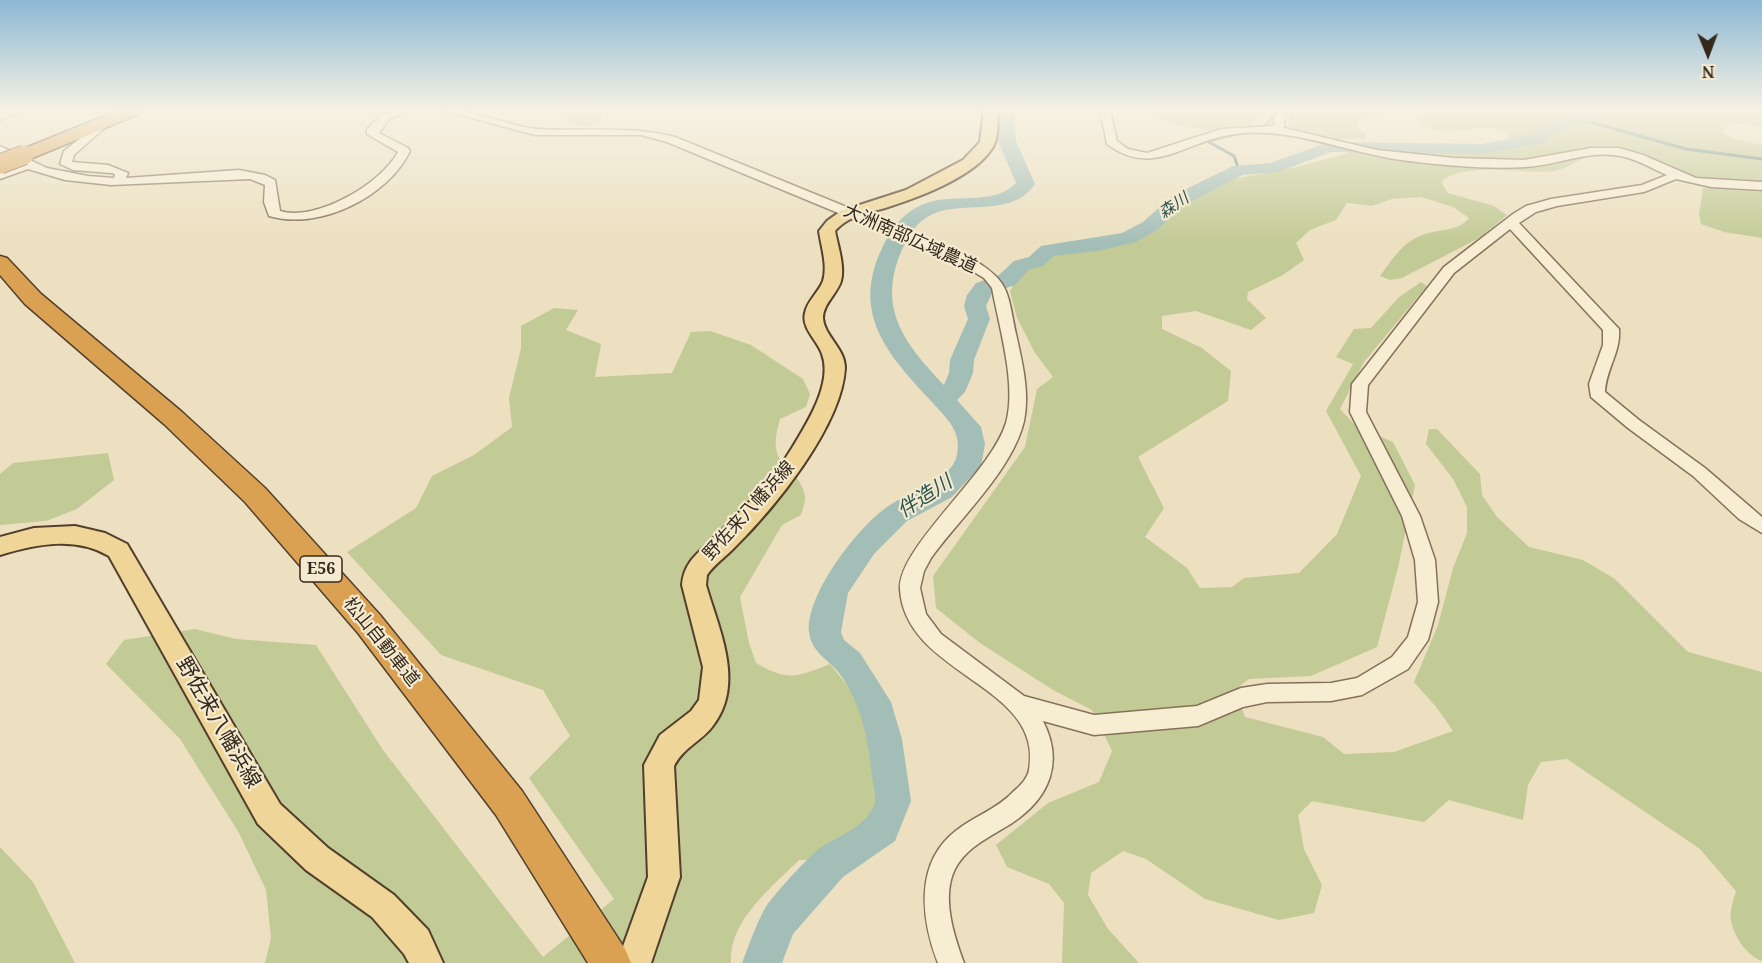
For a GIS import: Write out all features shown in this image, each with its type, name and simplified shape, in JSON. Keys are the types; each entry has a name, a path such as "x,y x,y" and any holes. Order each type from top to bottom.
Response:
{"highway":[{"path":"0,164 24,160 35,155"},
{"name":"松山自動車道","path":"0,262 33,299 173,418 255,495 369,624 509,803 611,963"}],"main road":[{"name":"野佐来八幡浜線","path":"634,963 664,877 659,765 670,744 700,720 713,703 716,667 694,585 695,573 706,557 724,543 790,467 801,452 830,394 835,366 832,353 814,323 814,312 832,281 833,268 827,231 834,221 850,213 904,195 972,161 977,155"},
{"name":"野佐来八幡浜線","path":"0,546 46,536 72,535 95,538 118,550 269,814 317,859 383,906 416,942 426,963"}],"street":[{"path":"12,155 45,174 117,182 165,181 238,174 259,175 271,183 270,202 274,213 287,218 304,217 345,202 383,179 402,160 403,155"},
{"path":"68,155 66,164 74,168 112,167 122,173 117,182"},
{"name":"大洲南部広域農道","path":"708,155 964,261 989,275 999,288 1016,396 1015,420 1007,445 917,563 910,587 914,613 924,629 942,648 1019,704 1038,729 1045,751 1041,774 1030,791 1012,810 952,851 938,878 937,908 941,939 951,963"},
{"path":"1133,155 1162,155"},
{"path":"1400,155 1462,162 1546,162 1576,155"},
{"path":"1628,155 1654,163 1673,174 1695,181 1762,186"},
{"path":"0,175 24,160"},
{"path":"1019,704 1094,725 1148,723 1198,716 1241,698 1267,693 1331,692 1362,686 1400,663 1418,640 1428,602 1425,561 1411,516 1358,412 1360,384 1449,270 1511,222 1531,209 1644,188 1670,179 1673,174"},
{"path":"1511,222 1611,329 1613,340 1599,371 1597,393 1670,453 1698,472 1749,519 1762,526"}],"green space":[{"path":"1341,155 1583,155 1584,158 1566,168 1554,171 1479,170 1451,175 1441,182 1448,193 1494,206 1507,215 1481,237 1402,278 1390,280 1380,276 1407,243 1426,234 1459,226 1469,218 1453,207 1421,197 1392,199 1372,206 1347,203 1336,220 1310,230 1296,243 1304,260 1283,275 1248,292 1247,299 1266,318 1251,330 1196,311 1162,316 1162,329 1202,348 1231,371 1228,401 1138,457 1164,508 1145,537 1187,568 1200,588 1232,587 1244,578 1299,573 1337,534 1361,476 1326,411 1353,364 1336,357 1354,329 1371,328 1399,297 1421,282 1427,286 1364,362 1340,409 1356,426 1393,442 1415,485 1398,568 1377,647 1311,676 1249,679 1235,690 1245,717 1323,737 1344,754 1394,752 1453,731 1437,708 1414,682 1438,625 1453,568 1467,533 1467,507 1453,479 1426,444 1429,429 1437,429 1480,474 1482,495 1497,517 1529,547 1583,560 1615,579 1688,652 1762,672 1762,961 1746,950 1735,933 1731,917 1736,891 1700,849 1567,759 1541,762 1528,785 1523,820 1449,800 1424,822 1312,801 1298,815 1304,849 1322,885 1314,913 1279,920 1205,899 1146,859 1123,851 1091,873 1088,895 1108,929 1139,963 1062,963 1064,903 1049,884 1007,867 996,845 1048,803 1099,782 1112,751 1092,710 1053,690 980,643 936,608 933,576 1025,447 1037,389 1053,377 1035,353 1017,318 1010,291 1020,272 1037,267 1060,252 1124,243 1146,233 1168,206 1187,192 1207,184 1297,167"},
{"path":"1640,155 1762,155 1762,182 1706,179 1683,174"},
{"path":"1703,188 1762,192 1762,238 1724,232 1701,224 1699,214"},
{"path":"554,308 578,310 566,330 601,344 595,377 672,373 691,332 710,331 751,345 803,379 810,394 806,407 780,419 776,448 779,457 801,485 805,496 804,506 801,515 782,525 740,597 749,643 756,663 777,673 793,676 830,664 867,710 890,824 886,843 859,859 799,860 765,893 744,919 732,948 731,963 265,963 271,938 266,890 239,833 180,739 106,664 124,640 195,629 236,639 316,645 383,750 543,957 614,899 529,778 570,736 543,690 441,655 347,552 416,508 432,476 474,455 512,427 509,398 521,348 521,326"},
{"path":"108,453 114,480 77,509 46,521 0,525 0,474 13,463"},
{"path":"0,847 33,882 75,963 0,963"}],"waterway":[{"name":"伴造川","path":"762,963 779,921 830,864 882,829 893,801 885,739 874,702 849,662 832,649 825,632 833,591 864,546 897,514 942,490 968,466 972,444 968,427 909,362 896,343 886,324 880,304 882,274 898,237 919,213 944,205 1000,199 1019,191 1026,184 1012,155"},
{"path":"1232,155 1239,170"},
{"name":"森川","path":"943,397 953,392 961,373 962,360 979,319 975,306 978,295 984,288 1007,280 1021,265 1036,262 1048,250 1097,245 1129,238 1150,226 1179,200 1239,170 1272,168 1307,155"},
{"path":"1731,155 1762,159"}]}
